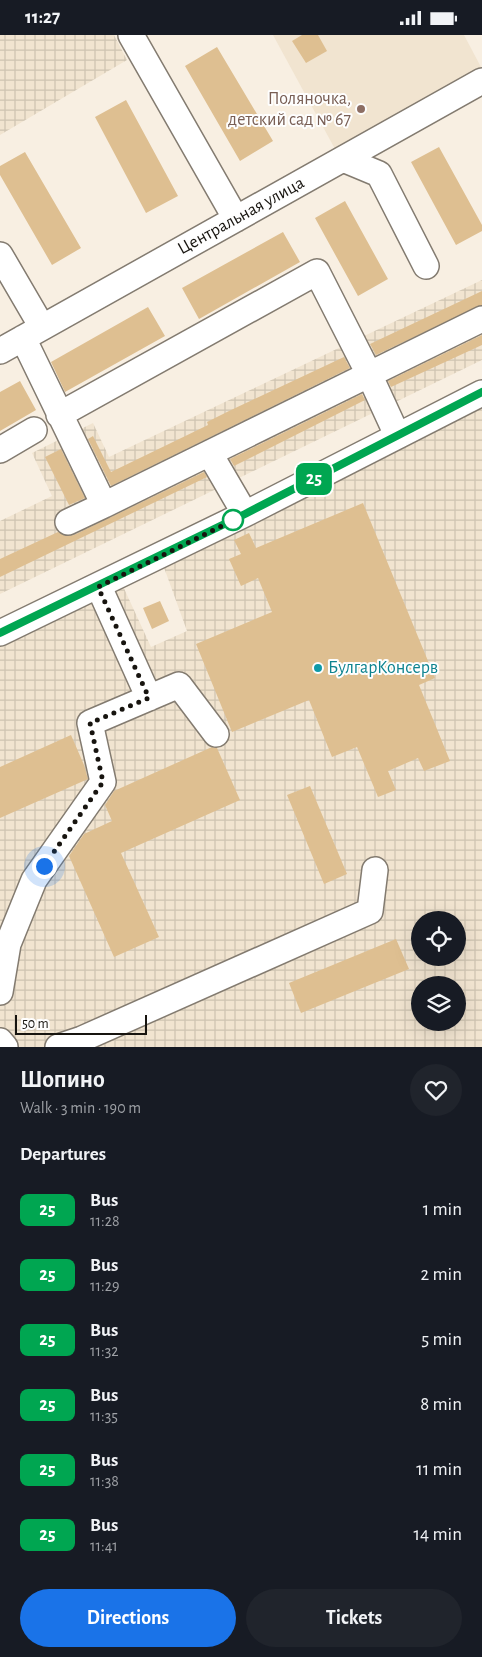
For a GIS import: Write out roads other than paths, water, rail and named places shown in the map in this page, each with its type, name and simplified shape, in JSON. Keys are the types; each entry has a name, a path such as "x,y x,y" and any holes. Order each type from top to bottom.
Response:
{"street":[{"path":"131,35 236,219"},
{"name":"Центральная улица","path":"0,351 482,81"},
{"path":"343,159 378,174 426,266"},
{"path":"0,255 32,333 59,415 104,505"},
{"path":"59,415 317,272 370,375 398,435"},
{"path":"68,522 482,319"},
{"path":"0,633 245,514 482,393"},
{"path":"0,450 34,430"},
{"path":"210,454 245,514"},
{"path":"98,587 149,698"},
{"path":"0,992 8,944 34,880 103,782 90,723 179,685 216,734"},
{"path":"58,1047 82,1039 370,911 375,870"},
{"path":"0,1041 5,1047"}],"place":[{"name":"Поляночка, детский сад № 67","path":"361,109"},
{"name":"БулгарКонсерв","path":"318,668"}]}
